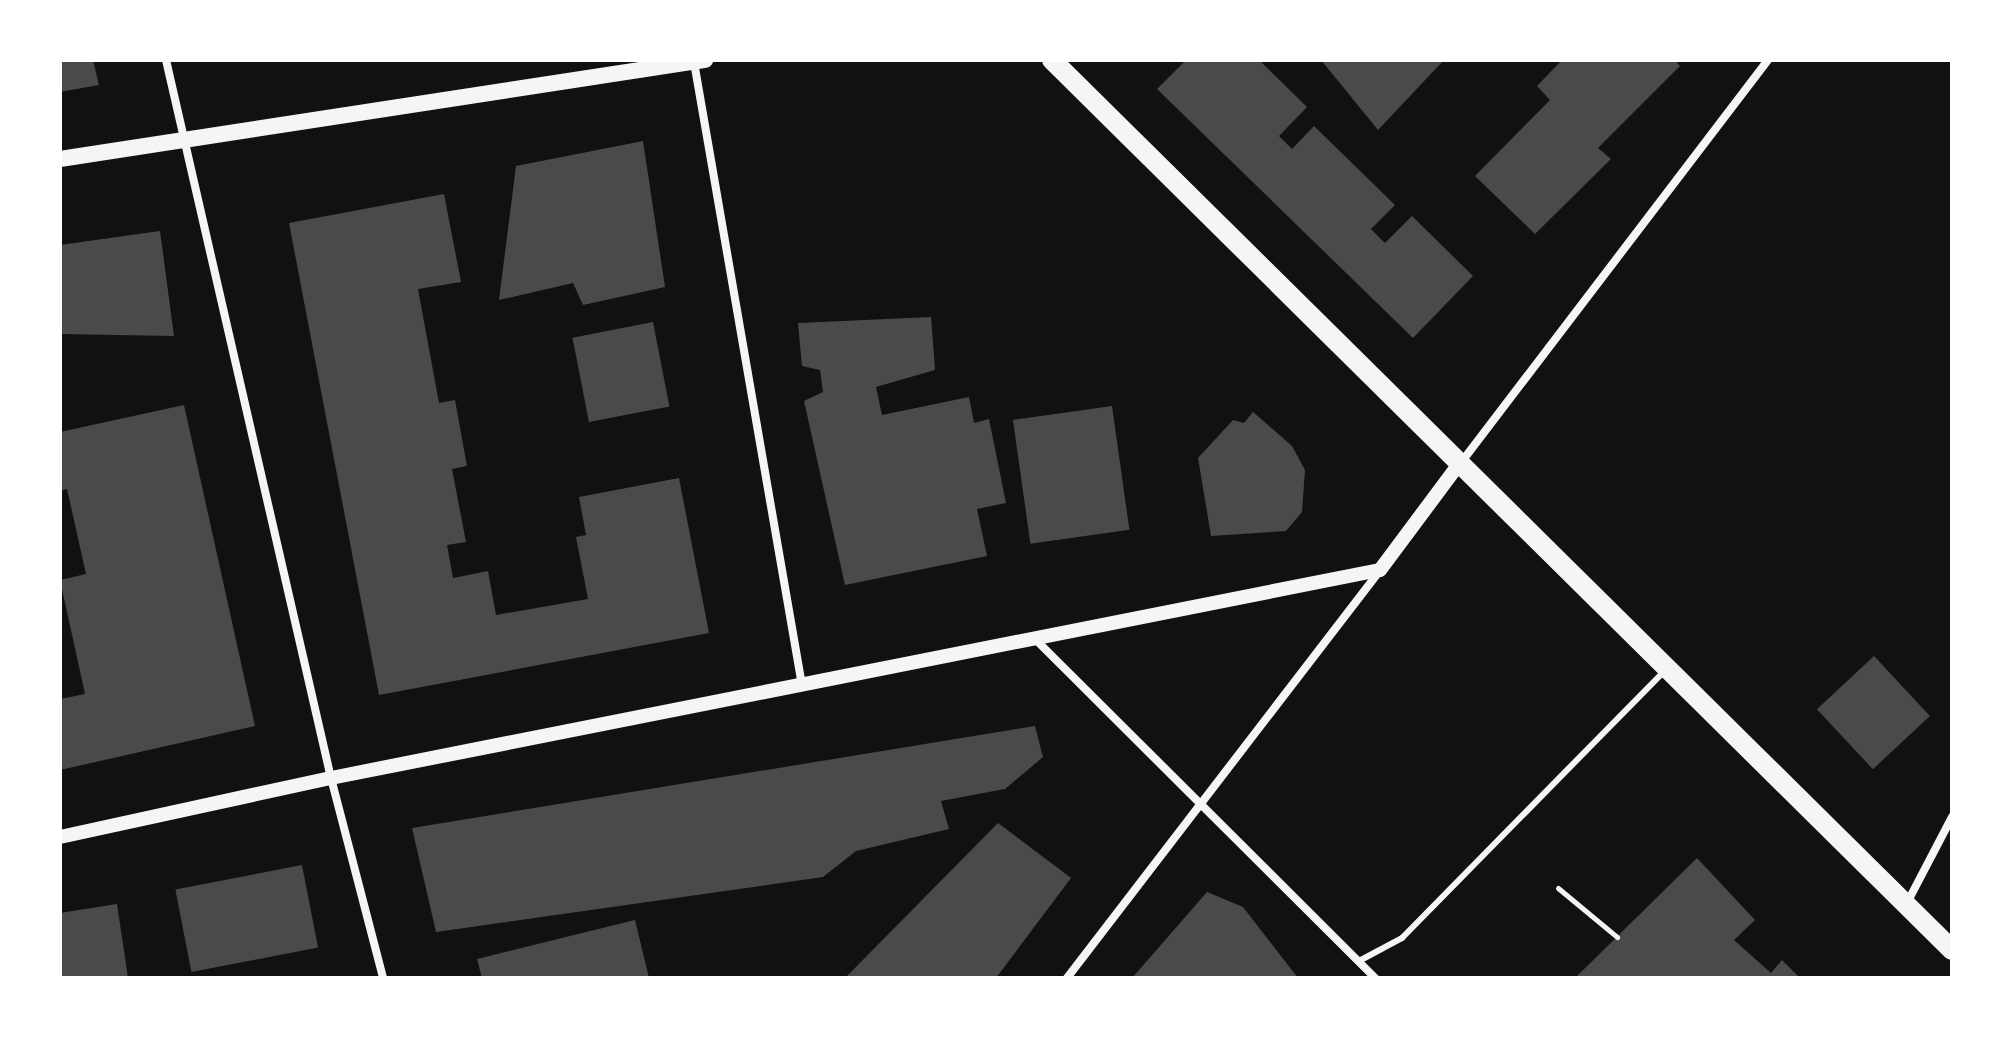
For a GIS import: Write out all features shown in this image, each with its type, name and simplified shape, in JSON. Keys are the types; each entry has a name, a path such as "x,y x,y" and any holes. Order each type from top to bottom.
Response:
{"main road":[{"path":"1052,60 1952,950"},
{"path":"60,159 699,61"}],"street":[{"path":"166,60 331,778 383,978"},
{"path":"1067,978 1202,807 1768,60"},
{"path":"699,61 802,686"},
{"path":"60,837 331,778 1380,570"},
{"path":"1034,637 1375,978"},
{"path":"1906,903 1952,817"}],"lane":[{"path":"1359,961 1402,938 1665,669"}],"path":[{"path":"1558,888 1617,937"}],"building":[{"path":"60,60 93,60 99,85 60,92"},
{"path":"1186,60 1259,60 1307,107 1279,136 1292,149 1314,126 1395,205 1371,229 1385,243 1412,216 1473,276 1413,338 1157,89"},
{"path":"1321,60 1444,60 1378,130"},
{"path":"1562,60 1675,60 1680,66 1598,148 1611,159 1535,234 1475,176 1550,100 1537,86"},
{"path":"643,141 665,287 583,305 573,283 499,300 516,166"},
{"path":"444,194 461,282 418,289 439,403 455,400 467,466 452,469 466,542 447,545 453,578 488,571 496,615 588,599 576,537 586,535 579,497 679,478 709,633 379,695 289,223"},
{"path":"160,231 174,336 60,334 60,245"},
{"path":"931,317 935,370 876,387 882,415 969,397 974,423 989,419 1006,503 977,509 987,556 845,585 804,401 823,392 820,370 802,366 798,323"},
{"path":"653,322 669,406 589,422 573,338"},
{"path":"184,405 255,726 60,770 60,699 85,694 60,580 86,574 67,489 60,491 60,432"},
{"path":"1112,406 1129,530 1030,544 1013,420"},
{"path":"1253,412 1292,446 1305,470 1302,512 1286,531 1211,536 1198,458 1233,420 1244,423"},
{"path":"1874,656 1930,716 1873,769 1817,709"},
{"path":"1035,726 1043,757 1005,789 941,801 949,829 856,851 823,877 436,932 412,828"},
{"path":"998,823 1071,878 996,978 845,978"},
{"path":"1697,858 1755,920 1734,940 1771,973 1782,960 1800,978 1575,978"},
{"path":"302,865 318,947 191,972 175,890"},
{"path":"1207,892 1243,907 1298,978 1132,978"},
{"path":"117,904 128,978 60,978 60,913"},
{"path":"635,920 649,978 482,978 477,959"}]}
